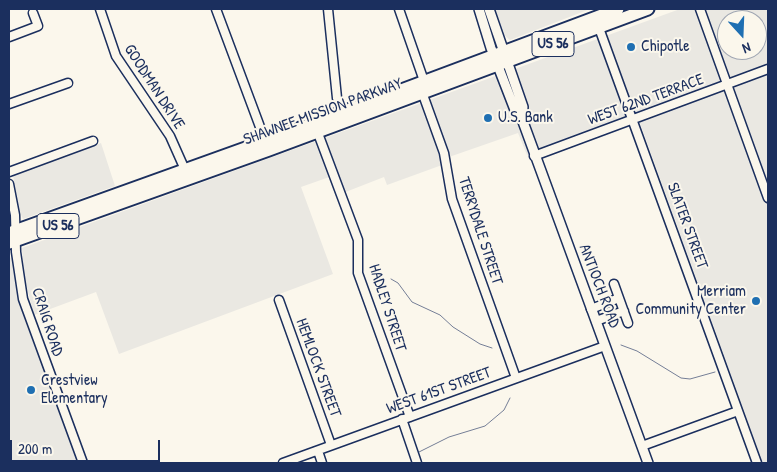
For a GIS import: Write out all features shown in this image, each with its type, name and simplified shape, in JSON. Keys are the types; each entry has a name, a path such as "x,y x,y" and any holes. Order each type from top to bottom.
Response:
{"highway":[{"name":"SHAWNEE MISSION PARKWAY","path":"501,59 620,9"},
{"path":"599,28 601,23 620,9"},
{"name":"SHAWNEE MISSION PARKWAY","path":"12,237 267,146 501,59 599,28 648,9"},
{"name":"SHAWNEE MISSION PARKWAY","path":"316,127 342,112 423,87"}],"main road":[{"name":"ANTIOCH ROAD","path":"479,9 523,107 522,119 534,156 648,463"},
{"name":"ANTIOCH ROAD","path":"489,9 501,59"}],"street":[{"name":"GOODMAN DRIVE","path":"100,9 116,56 170,136 187,174"},
{"path":"216,9 267,146"},
{"path":"328,9 337,98 342,112"},
{"name":"TERRYDALE STREET","path":"398,9 444,153 452,199 516,378"},
{"path":"700,9 726,85 766,182 768,198"},
{"path":"9,37 38,26 33,13"},
{"name":"SLATER STREET","path":"599,28 757,463"},
{"name":"WEST 62ND TERRACE","path":"534,156 768,69"},
{"path":"9,104 68,83"},
{"name":"HADLEY STREET","path":"316,127 358,240 358,273 406,418 417,463"},
{"path":"9,172 93,141"},
{"name":"CRAIG ROAD","path":"9,184 12,237 27,314 83,463"},
{"path":"614,284 628,323"},
{"path":"591,308 619,298"},
{"name":"HEMLOCK STREET","path":"279,300 331,445"},
{"path":"596,321 624,311"},
{"name":"WEST 61ST STREET","path":"283,463 605,346"},
{"path":"642,446 738,411"},
{"path":"318,451 322,463"}],"shaded area":[{"path":"495,9 590,9 510,40 504,35"},
{"path":"680,9 768,9 768,463 763,463 637,115 527,155 518,133 449,157 442,165 387,185 384,177 343,193 335,175 301,187 333,274 119,354 96,292 34,315 24,276 22,248"},
{"path":"101,143 115,186 23,219 19,210 13,175"},
{"name":"Crestview Elementary","path":"9,256 14,262 16,287 23,315 79,463 9,463"}],"waterway":[{"path":"391,279 398,283 412,302 440,315 453,327 480,344 492,348"},
{"path":"621,345 637,351 681,378 690,379 715,372"},
{"path":"419,452 449,437 485,426 504,410 510,398"}],"place":[{"name":"Chipotle","path":"631,47"},
{"name":"U.S. Bank","path":"488,118"},
{"name":"Merriam Community Center","path":"756,301"},
{"name":"Crestview Elementary","path":"31,390"}]}
